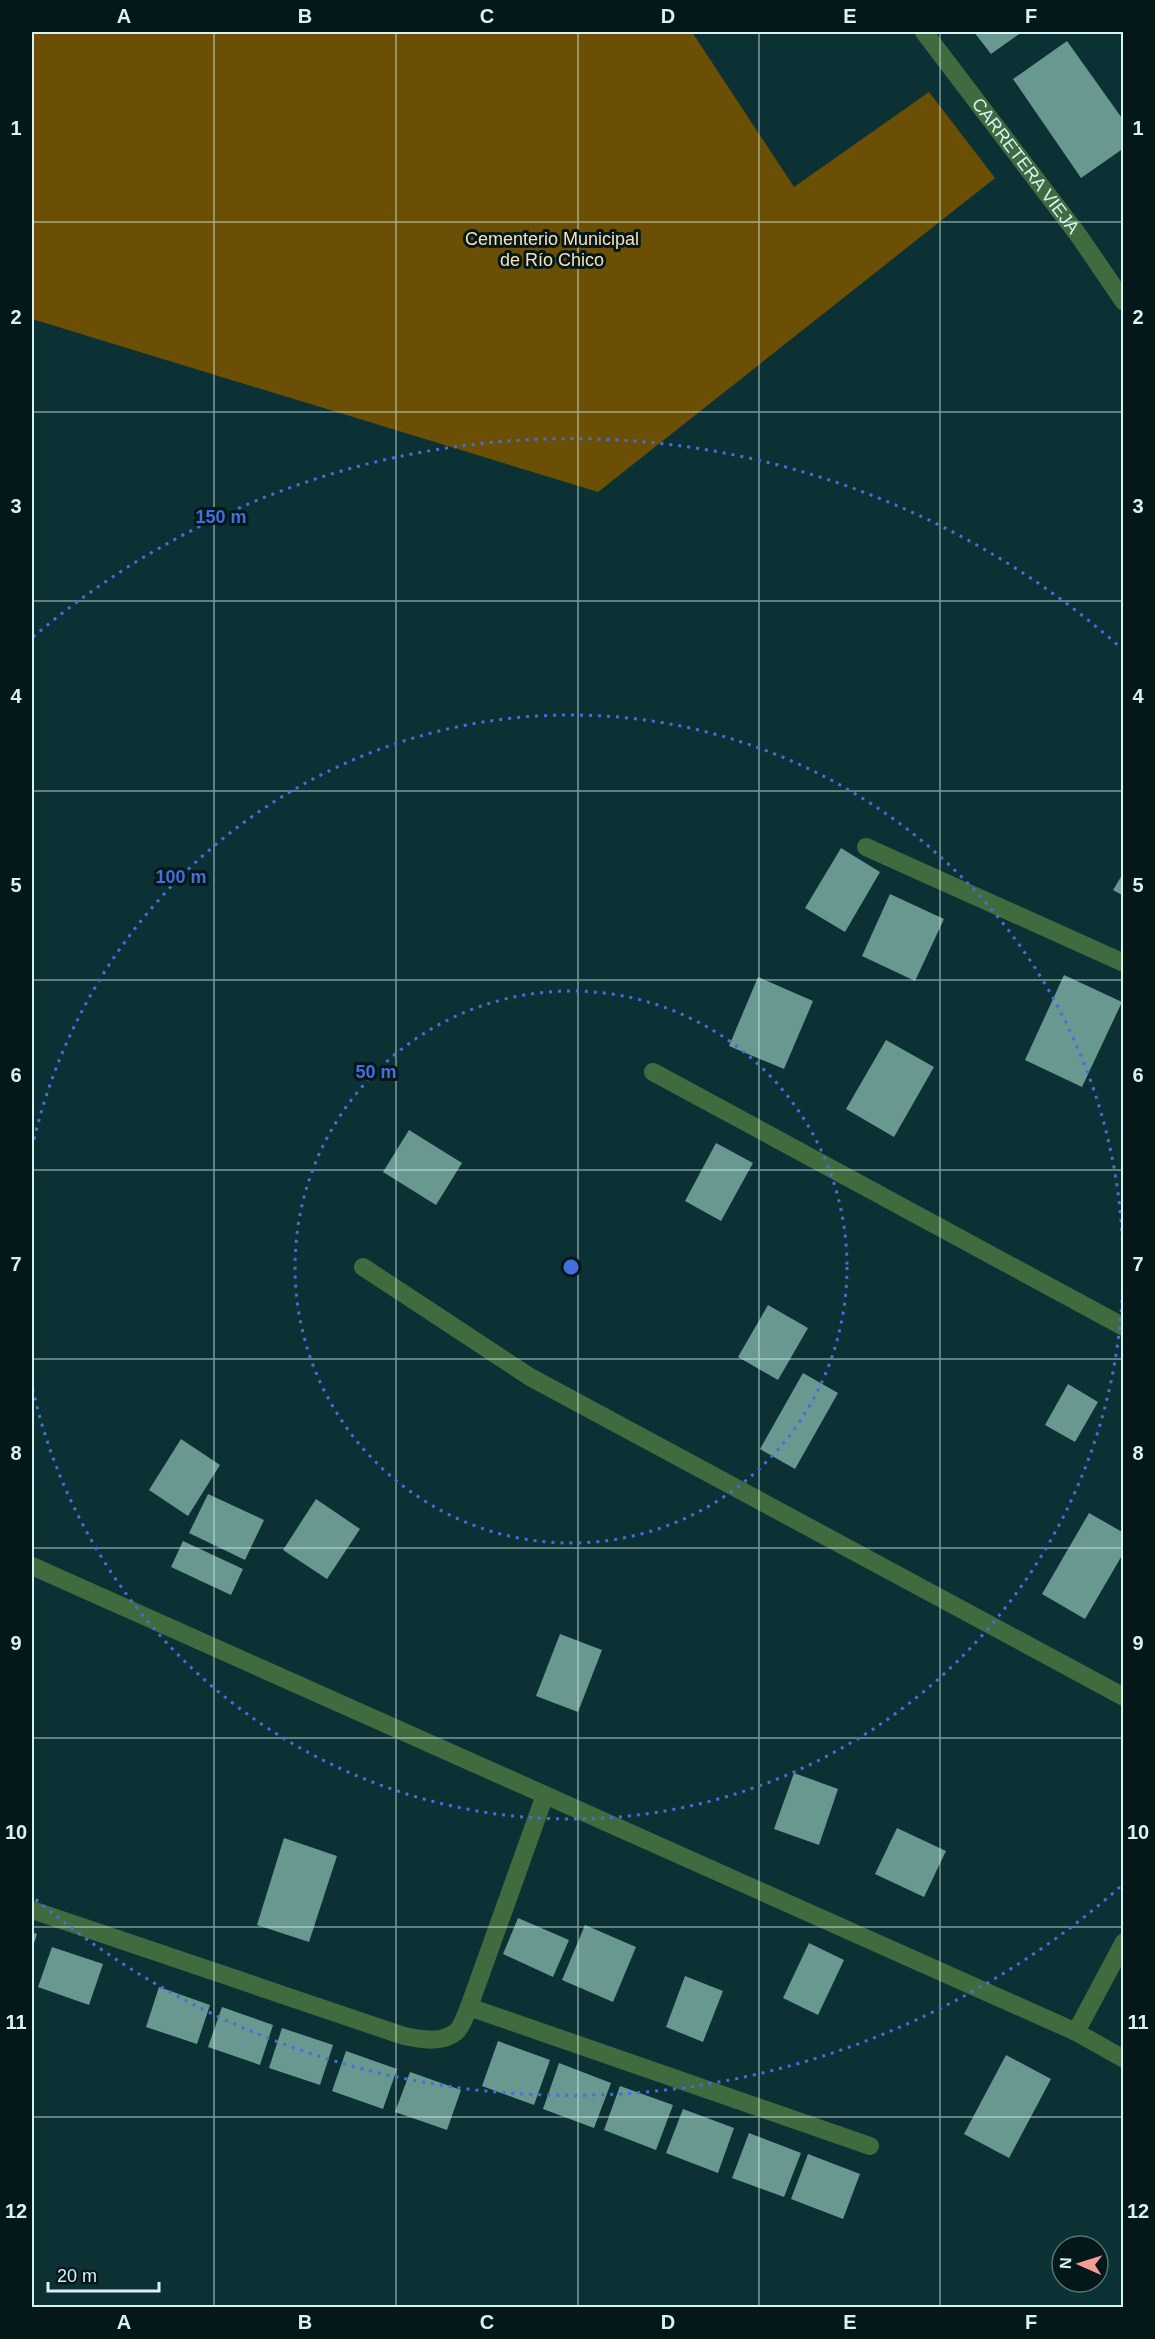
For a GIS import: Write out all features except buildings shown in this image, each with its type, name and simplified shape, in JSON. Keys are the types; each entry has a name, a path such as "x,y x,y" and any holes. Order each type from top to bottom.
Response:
{"street":[{"name":"CARRETERA VIEJA","path":"924,32 1079,236 1124,302"},
{"path":"866,847 1124,963"},
{"path":"653,1072 1124,1327"},
{"path":"363,1268 530,1377 1124,1697"},
{"path":"32,1566 1076,2032 1124,2059"},
{"path":"32,1911 404,2036 425,2040 443,2038 457,2031 469,2007 545,1795"},
{"path":"1076,2032 1124,1942"},
{"path":"469,2007 870,2146"}],"green space":[{"name":"Cementerio Municipal de Río Chico","path":"32,32 692,32 794,187 929,92 995,178 598,492 32,319"}]}
